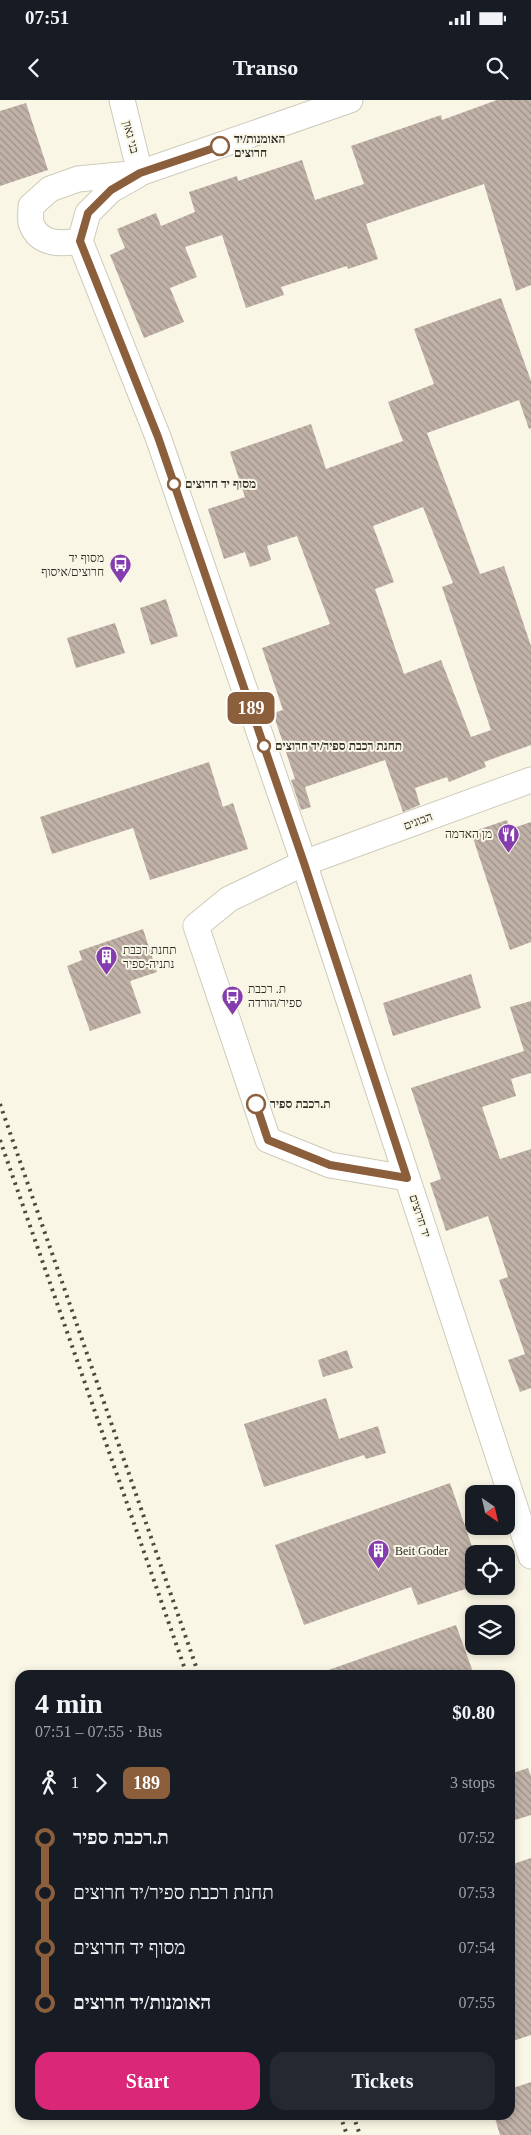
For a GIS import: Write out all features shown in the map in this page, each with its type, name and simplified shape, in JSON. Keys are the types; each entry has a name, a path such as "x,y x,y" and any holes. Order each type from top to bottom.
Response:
{"street":[{"name":"בני גאון","path":"122,100 140,173"},
{"path":"140,173 78,179 50,189 31,206 32,223 42,238 60,244 80,241 88,213 111,190 140,173 350,100"},
{"name":"יד חרוצים","path":"80,241 158,437 304,863 531,1556"},
{"name":"הבונים","path":"407,1178 330,1165 268,1140 196,926 228,899 304,863 531,780"}],"building":[{"path":"497,100 531,100 531,285 516,291 484,184 366,224 378,259 348,269 347,266 281,287 284,295 246,308 222,235 185,247 197,277 170,288 184,322 144,338 110,255 125,248 117,229 156,213 161,226 195,212 189,192 237,176 238,181 302,160 315,200 364,184 351,146 441,115 442,120"},
{"path":"26,103 48,170 0,186 0,111"},
{"path":"501,298 531,381 531,428 529,429 519,400 427,433 480,574 504,566 531,646 531,745 484,762 486,767 449,782 447,777 415,788 420,805 403,812 385,760 305,787 311,807 301,810 291,780 295,779 273,713 283,710 262,648 330,624 297,536 267,546 271,560 250,567 245,552 224,559 208,509 245,497 230,452 311,424 326,469 403,441 388,402 434,384 414,329","holes":["423,507 453,583 442,587 491,730 471,737 441,660 404,674 375,589 394,582 373,526"]},
{"path":"166,599 178,636 151,645 140,608"},
{"path":"115,623 125,653 76,668 67,638"},
{"path":"209,762 223,807 233,803 248,849 150,880 133,828 52,854 40,817"},
{"path":"507,820 510,829 531,822 531,942 510,950 471,832"},
{"name":"תחנת רכבת נתניה-ספיר","path":"143,929 157,972 130,981 141,1013 90,1031 67,966 82,960 79,951"},
{"path":"471,974 481,1008 393,1036 383,1003"},
{"path":"531,1001 531,1073 511,1079 516,1096 482,1107 500,1159 531,1149 531,1388 520,1392 508,1360 525,1354 499,1280 508,1277 488,1216 446,1231 430,1183 441,1179 411,1088 524,1051 510,1007"},
{"path":"347,1350 353,1368 323,1377 318,1360"},
{"path":"326,1398 339,1439 378,1426 386,1453 366,1459 364,1455 264,1487 244,1424"},
{"name":"Beit Goder","path":"450,1483 465,1526 465,1535 468,1535 472,1545 465,1545 465,1589 418,1605 411,1587 304,1625 275,1545"},
{"path":"456,1625 465,1655 467,1655 472,1670 328,1670"},
{"path":"528,1768 531,1776 531,1815 515,1820 515,1772"},
{"path":"531,1858 531,2035 515,2040 515,1863"},
{"path":"531,2082 531,2135 500,2135 496,2120 515,2120 515,2087"}],"railway":[{"path":"0,1104 197,1670"},
{"path":"0,1140 185,1670"},
{"path":"342,2120 347,2135"},
{"path":"355,2120 360,2135"}],"bus line":[{"name":"189","path":"220,146 140,173 111,190 88,213 80,241 158,437 304,863 407,1178 330,1165 268,1140 256,1104"}],"place":[{"name":"האומנות/יד חרוצים","path":"220,146"},
{"name":"מסוף יד חרוצים","path":"174,484"},
{"name":"מסוף יד חרוצים/איסוף","path":"120,584"},
{"name":"תחנת רכבת ספיר/יד חרוצים","path":"264,746"},
{"name":"מן האדמה","path":"508,853"},
{"name":"תחנת רכבת נתניה-ספיר","path":"107,976"},
{"name":"ת. רכבת ספיר/הורדה","path":"232,1015"},
{"name":"ת.רכבת ספיר","path":"256,1104"},
{"name":"Beit Goder","path":"379,1570"}]}
